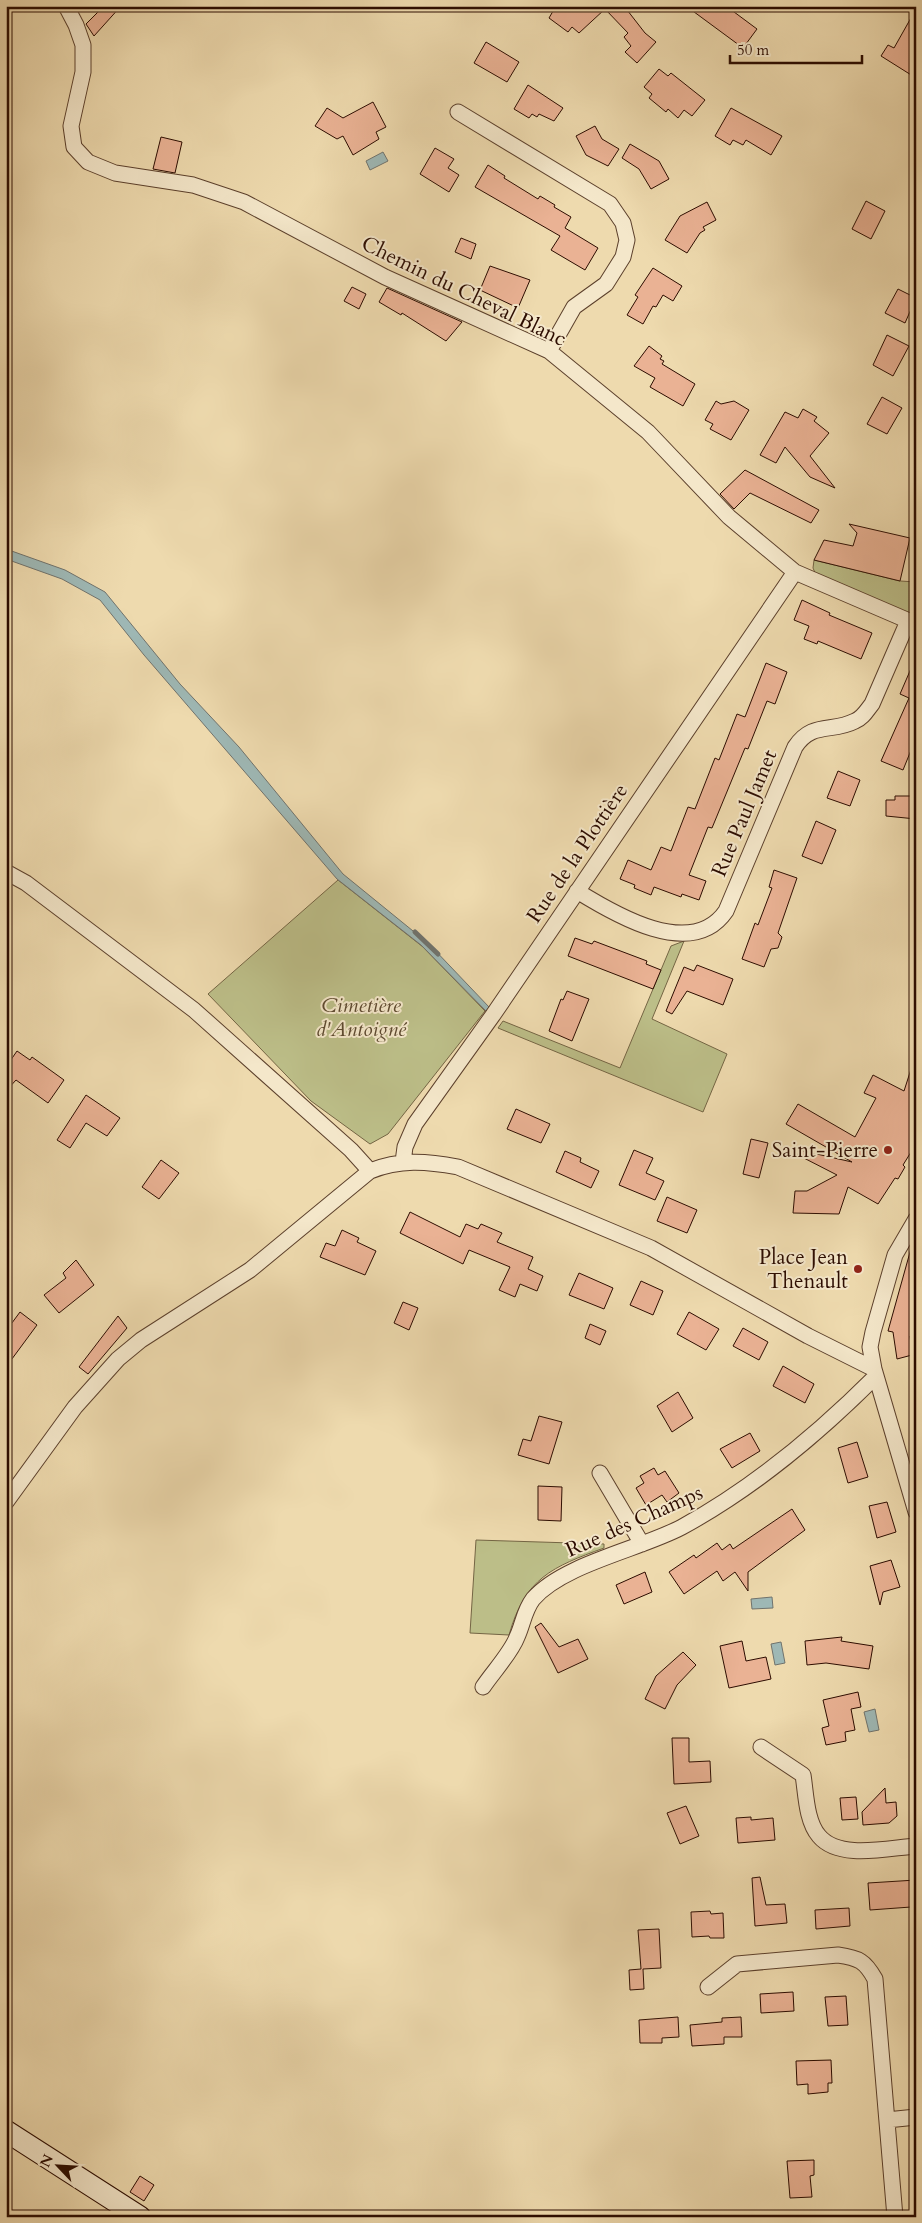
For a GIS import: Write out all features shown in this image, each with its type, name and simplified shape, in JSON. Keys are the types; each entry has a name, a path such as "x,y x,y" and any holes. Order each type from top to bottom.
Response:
{"street":[{"name":"Chemin du Cheval Blanc","path":"66,6 83,44 83,72 71,126 74,147 88,162 115,173 193,185 244,202 385,277 549,351 648,432 729,517 795,572 912,622"},
{"path":"458,112 610,204 623,223 627,240 623,257 606,284 574,307 549,351"},
{"name":"Rue de la Plottière","path":"403,1162 404,1146 415,1124 493,1015 795,572"},
{"name":"Rue Paul Jamet","path":"577,891 613,914 666,933 676,934 700,930 710,927 720,920 726,911 795,747 801,738 809,732 856,721 865,714 872,704 912,622"},
{"path":"6,872 26,883 194,1010 351,1150 370,1171"},
{"path":"6,1502 75,1407 118,1359 141,1340 250,1270 370,1171 386,1164 427,1162 458,1167 651,1248 875,1373"},
{"path":"916,1219 895,1255 870,1347 875,1373 916,1512"},
{"name":"Rue des Champs","path":"483,1687 517,1638 524,1615 534,1599 541,1593 566,1575 680,1528 720,1505 765,1475 811,1438 875,1373"},
{"path":"600,1473 642,1544"},
{"path":"761,1747 803,1775 810,1816 814,1826 818,1835 832,1847 850,1851 916,1846"},
{"path":"708,1986 737,1964 838,1955 854,1957 867,1965 875,1979 895,2217"},
{"path":"887,2120 916,2117"},
{"path":"6,2132 140,2217"}],"green space":[{"path":"814,560 900,581 916,582 916,618 816,575 813,568"},
{"name":"Cimetière d'Antoigné","path":"338,880 423,947 485,1011 388,1134 370,1144 311,1101 208,994"},
{"path":"684,941 652,1019 727,1054 703,1112 498,1028 503,1021 620,1068 671,946"},
{"path":"476,1540 604,1544 604,1548 555,1569 532,1587 523,1600 509,1635 470,1633"}],"water":[{"path":"383,152 388,161 370,170 366,161"},
{"path":"6,549 65,570 105,592 180,684 239,747 343,874 429,944 489,1007 486,1011 421,945 337,879 144,655 100,600 62,579 6,559"},
{"path":"772,1597 773,1608 752,1609 751,1599"},
{"path":"781,1642 785,1663 775,1665 771,1644"},
{"path":"875,1709 879,1730 869,1732 864,1712"}],"building":[{"path":"104,6 121,6 94,36 86,24"},
{"path":"556,6 624,6 645,33 656,42 637,63 625,52 631,46 624,37 628,33 605,9 579,33 572,27 568,32 549,18"},
{"path":"686,6 726,6 757,29 743,48"},
{"path":"916,9 916,78 881,56 888,45 894,48"},
{"path":"486,42 519,62 507,82 474,63"},
{"path":"659,69 668,76 671,73 705,100 692,116 684,110 678,118 668,109 666,112 649,98 652,94 644,87"},
{"path":"528,85 563,108 554,121 539,114 537,117 532,114 529,118 514,109"},
{"path":"373,102 386,127 376,132 379,139 353,155 343,136 337,139 315,126 327,108 343,118"},
{"path":"731,108 782,136 771,155 746,140 743,145 733,140 730,145 715,136"},
{"path":"595,126 602,139 619,149 608,166 586,155 576,136"},
{"path":"161,137 182,142 175,173 153,169"},
{"path":"630,144 659,161 669,179 651,189 639,169 622,158"},
{"path":"435,148 454,159 448,168 459,175 449,192 420,174"},
{"path":"488,165 505,176 504,178 538,199 540,196 571,217 565,228 598,248 585,270 551,250 560,236 475,187"},
{"path":"866,201 885,211 871,239 852,229"},
{"path":"707,202 716,220 703,227 705,230 700,233 687,253 665,240 680,216"},
{"path":"461,238 476,244 471,259 455,252"},
{"path":"490,266 530,280 518,308 480,290"},
{"path":"653,268 682,286 673,301 663,295 656,307 653,306 643,324 627,315 638,297 635,295"},
{"path":"352,287 366,294 359,309 344,301"},
{"path":"387,288 462,322 446,341 402,313 401,315 379,302"},
{"path":"898,289 916,298 905,323 885,313"},
{"path":"887,335 909,346 893,376 873,365"},
{"path":"649,346 662,356 660,359 664,361 662,364 695,384 683,406 650,387 655,378 634,366"},
{"path":"882,397 902,408 887,434 867,424"},
{"path":"716,401 721,404 734,401 749,410 731,440 710,429 713,424 705,420"},
{"path":"803,409 817,417 814,421 829,433 810,456 835,488 810,477 785,447 776,463 760,455 785,412 798,418"},
{"path":"745,470 819,510 811,523 750,493 734,509 720,494"},
{"path":"849,524 910,538 900,581 814,560 824,540 853,546 857,533"},
{"path":"802,600 830,613 829,615 872,633 861,659 818,641 817,644 804,639 809,626 794,620"},
{"path":"916,657 916,738 903,770 881,761 909,698 900,694"},
{"path":"766,663 787,672 775,704 767,701 748,749 745,748 712,828 708,827 689,875 706,881 699,900 682,894 681,897 654,887 651,895 634,888 635,885 620,879 628,860 651,870 661,847 671,851 688,807 695,809 715,758 719,760 737,714 745,717"},
{"path":"838,771 860,780 850,806 827,798"},
{"path":"895,796 916,796 916,819 886,816 886,800 895,800"},
{"path":"816,821 836,830 822,864 802,856"},
{"path":"774,870 797,878 778,933 782,937 778,948 771,949 764,967 742,959 755,923 758,925 772,888 769,887"},
{"path":"575,938 592,944 594,941 647,961 646,964 661,970 653,989 568,956"},
{"path":"697,965 733,979 723,1005 687,991 672,1014 666,1011 684,967 694,971"},
{"path":"567,991 589,999 572,1041 549,1031 561,999 563,1000"},
{"path":"17,1051 30,1060 32,1057 64,1080 48,1103 16,1080 6,1091 6,1067"},
{"path":"913,1063 916,1063 916,1144 903,1165 905,1167 898,1179 895,1178 878,1204 848,1187 839,1214 793,1213 795,1191 807,1191 837,1175 798,1155 799,1150 852,1162 786,1124 798,1104 855,1137 876,1098 864,1093 873,1075 904,1091"},
{"path":"86,1095 120,1118 107,1136 86,1123 70,1148 57,1140"},
{"path":"516,1109 550,1124 541,1143 507,1129"},
{"path":"751,1139 768,1143 759,1178 743,1174"},
{"path":"634,1150 653,1158 646,1173 664,1181 655,1200 619,1185"},
{"path":"565,1151 581,1158 580,1162 599,1171 591,1188 556,1172"},
{"path":"161,1160 179,1173 159,1199 142,1187"},
{"path":"667,1197 697,1210 687,1233 657,1221"},
{"path":"410,1212 460,1237 466,1224 478,1229 481,1224 502,1233 497,1242 533,1257 528,1269 543,1276 537,1291 520,1284 515,1297 499,1290 510,1267 469,1250 463,1264 400,1233"},
{"path":"342,1230 359,1238 357,1242 376,1251 365,1275 320,1257 326,1243 335,1246"},
{"path":"912,1245 916,1246 916,1295 911,1314 916,1316 916,1337 910,1336 912,1355 897,1359 893,1332 888,1331"},
{"path":"76,1260 94,1285 59,1313 44,1295 66,1278 63,1273"},
{"path":"579,1273 613,1288 604,1309 569,1295"},
{"path":"641,1281 663,1291 653,1315 630,1305"},
{"path":"403,1302 418,1308 409,1330 394,1323"},
{"path":"20,1312 37,1325 6,1367 6,1331"},
{"path":"689,1312 719,1329 706,1350 677,1334"},
{"path":"118,1316 127,1328 88,1374 79,1367"},
{"path":"590,1324 606,1331 600,1345 585,1338"},
{"path":"743,1328 768,1342 759,1360 733,1346"},
{"path":"783,1366 814,1384 805,1403 773,1386"},
{"path":"678,1392 693,1418 672,1432 657,1406"},
{"path":"539,1416 562,1422 549,1464 518,1455 523,1439 531,1441"},
{"path":"750,1433 760,1451 732,1468 720,1449"},
{"path":"857,1442 868,1477 848,1483 838,1448"},
{"path":"654,1468 658,1475 665,1471 679,1493 667,1502 662,1495 646,1505 636,1488 644,1483 640,1476"},
{"path":"538,1486 562,1487 561,1521 538,1520"},
{"path":"887,1502 896,1532 877,1538 869,1506"},
{"path":"792,1509 805,1530 748,1572 748,1591 735,1572 723,1581 717,1571 684,1594 669,1572 694,1555 696,1558 717,1543 722,1550 730,1544 733,1549"},
{"path":"891,1560 900,1587 883,1592 880,1605 870,1566"},
{"path":"645,1572 652,1592 624,1604 616,1585"},
{"path":"541,1623 559,1647 578,1639 588,1659 558,1673 535,1627"},
{"path":"842,1637 841,1641 873,1646 869,1669 826,1663 807,1665 805,1641"},
{"path":"742,1641 746,1661 766,1657 771,1679 729,1688 720,1646"},
{"path":"683,1652 696,1665 677,1685 665,1709 645,1699 656,1676"},
{"path":"858,1692 861,1707 851,1709 855,1730 845,1732 846,1741 826,1745 822,1728 829,1726 823,1700"},
{"path":"672,1738 689,1738 689,1762 710,1761 711,1782 674,1784"},
{"path":"885,1788 886,1803 896,1802 897,1816 889,1823 863,1825 862,1812"},
{"path":"856,1797 858,1819 842,1820 840,1798"},
{"path":"686,1806 699,1836 680,1844 667,1813"},
{"path":"751,1817 751,1820 773,1818 775,1840 738,1843 736,1818"},
{"path":"760,1877 766,1905 785,1904 787,1923 755,1926 752,1878"},
{"path":"916,1880 916,1902 911,1903 911,1907 870,1910 868,1883"},
{"path":"849,1908 850,1926 816,1929 815,1910"},
{"path":"710,1911 711,1914 723,1913 724,1938 710,1938 709,1936 692,1937 691,1912"},
{"path":"659,1929 661,1968 643,1969 644,1989 630,1990 629,1970 641,1969 638,1930"},
{"path":"793,1992 794,2011 761,2013 760,1994"},
{"path":"846,1996 848,2025 828,2026 825,1997"},
{"path":"678,2017 679,2037 662,2038 662,2043 640,2043 639,2020"},
{"path":"741,2017 742,2037 724,2037 724,2044 692,2046 690,2025 722,2022 722,2018"},
{"path":"831,2060 832,2083 828,2083 828,2092 808,2094 808,2084 797,2085 796,2061"},
{"path":"814,2160 814,2175 810,2176 812,2197 790,2198 787,2161"},
{"path":"140,2176 154,2185 144,2201 130,2192"}],"waterway":[{"path":"415,932 438,954"}],"place":[{"name":"Saint-Pierre","path":"888,1150"},
{"name":"Place Jean Thenault","path":"858,1269"}]}
